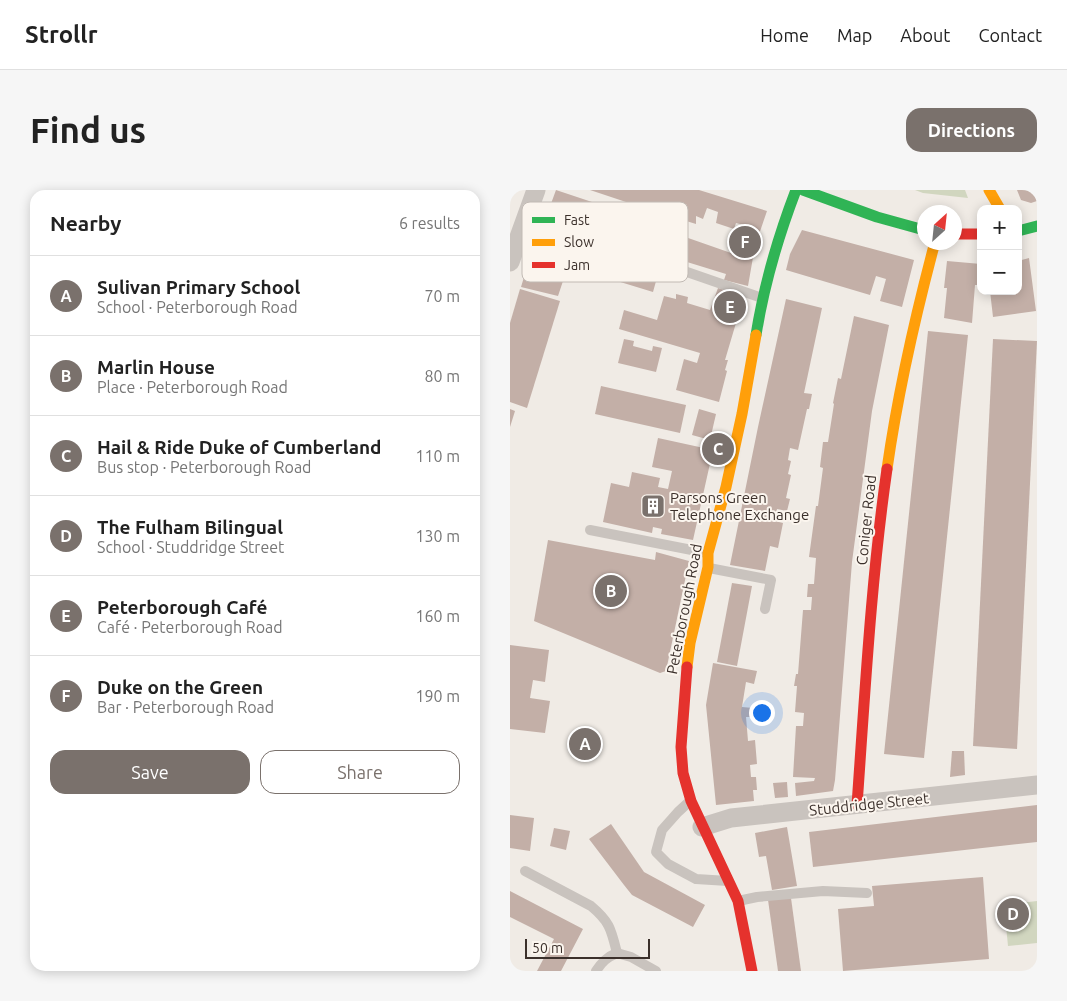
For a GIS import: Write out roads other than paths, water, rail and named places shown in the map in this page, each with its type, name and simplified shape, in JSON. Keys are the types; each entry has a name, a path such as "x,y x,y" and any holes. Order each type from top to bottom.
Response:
{"street":[{"path":"532,202 536,190"},
{"name":"Peterborough Road","path":"752,971 738,901 702,827 691,801 683,774 681,747 684,688 690,643 708,567 708,554 726,487 742,414 762,298 780,233 796,190"},
{"path":"803,190 877,217 917,228"},
{"path":"989,190 998,205"},
{"path":"1022,230 1037,226"},
{"path":"510,262 522,229"},
{"path":"962,234 977,234"},
{"name":"Coniger Road","path":"857,805 868,652 882,502 895,412 913,328 933,250"},
{"name":"Studdridge Street","path":"702,827 731,818 1037,785"}],"lane":[{"path":"688,272 762,298"},
{"path":"590,530 708,554"},
{"path":"708,567 771,580 765,609"},
{"path":"691,801 662,830 656,852 668,864 696,879 728,881"},
{"path":"525,871 591,906 600,914 608,922 617,953"},
{"path":"738,901 757,897 824,891 866,893"},
{"path":"596,971 608,956 617,953 630,957 656,971"}],"place":[{"name":"Duke on the Green","path":"745,242"},
{"name":"Peterborough Café","path":"730,307"},
{"name":"Hail & Ride Duke of Cumberland","path":"718,449"},
{"name":"Parsons Green Telephone Exchange","path":"653,506"},
{"name":"Marlin House","path":"611,591"},
{"name":"Sulivan Primary School","path":"585,744"},
{"name":"The Fulham Bilingual","path":"1013,914"}]}
